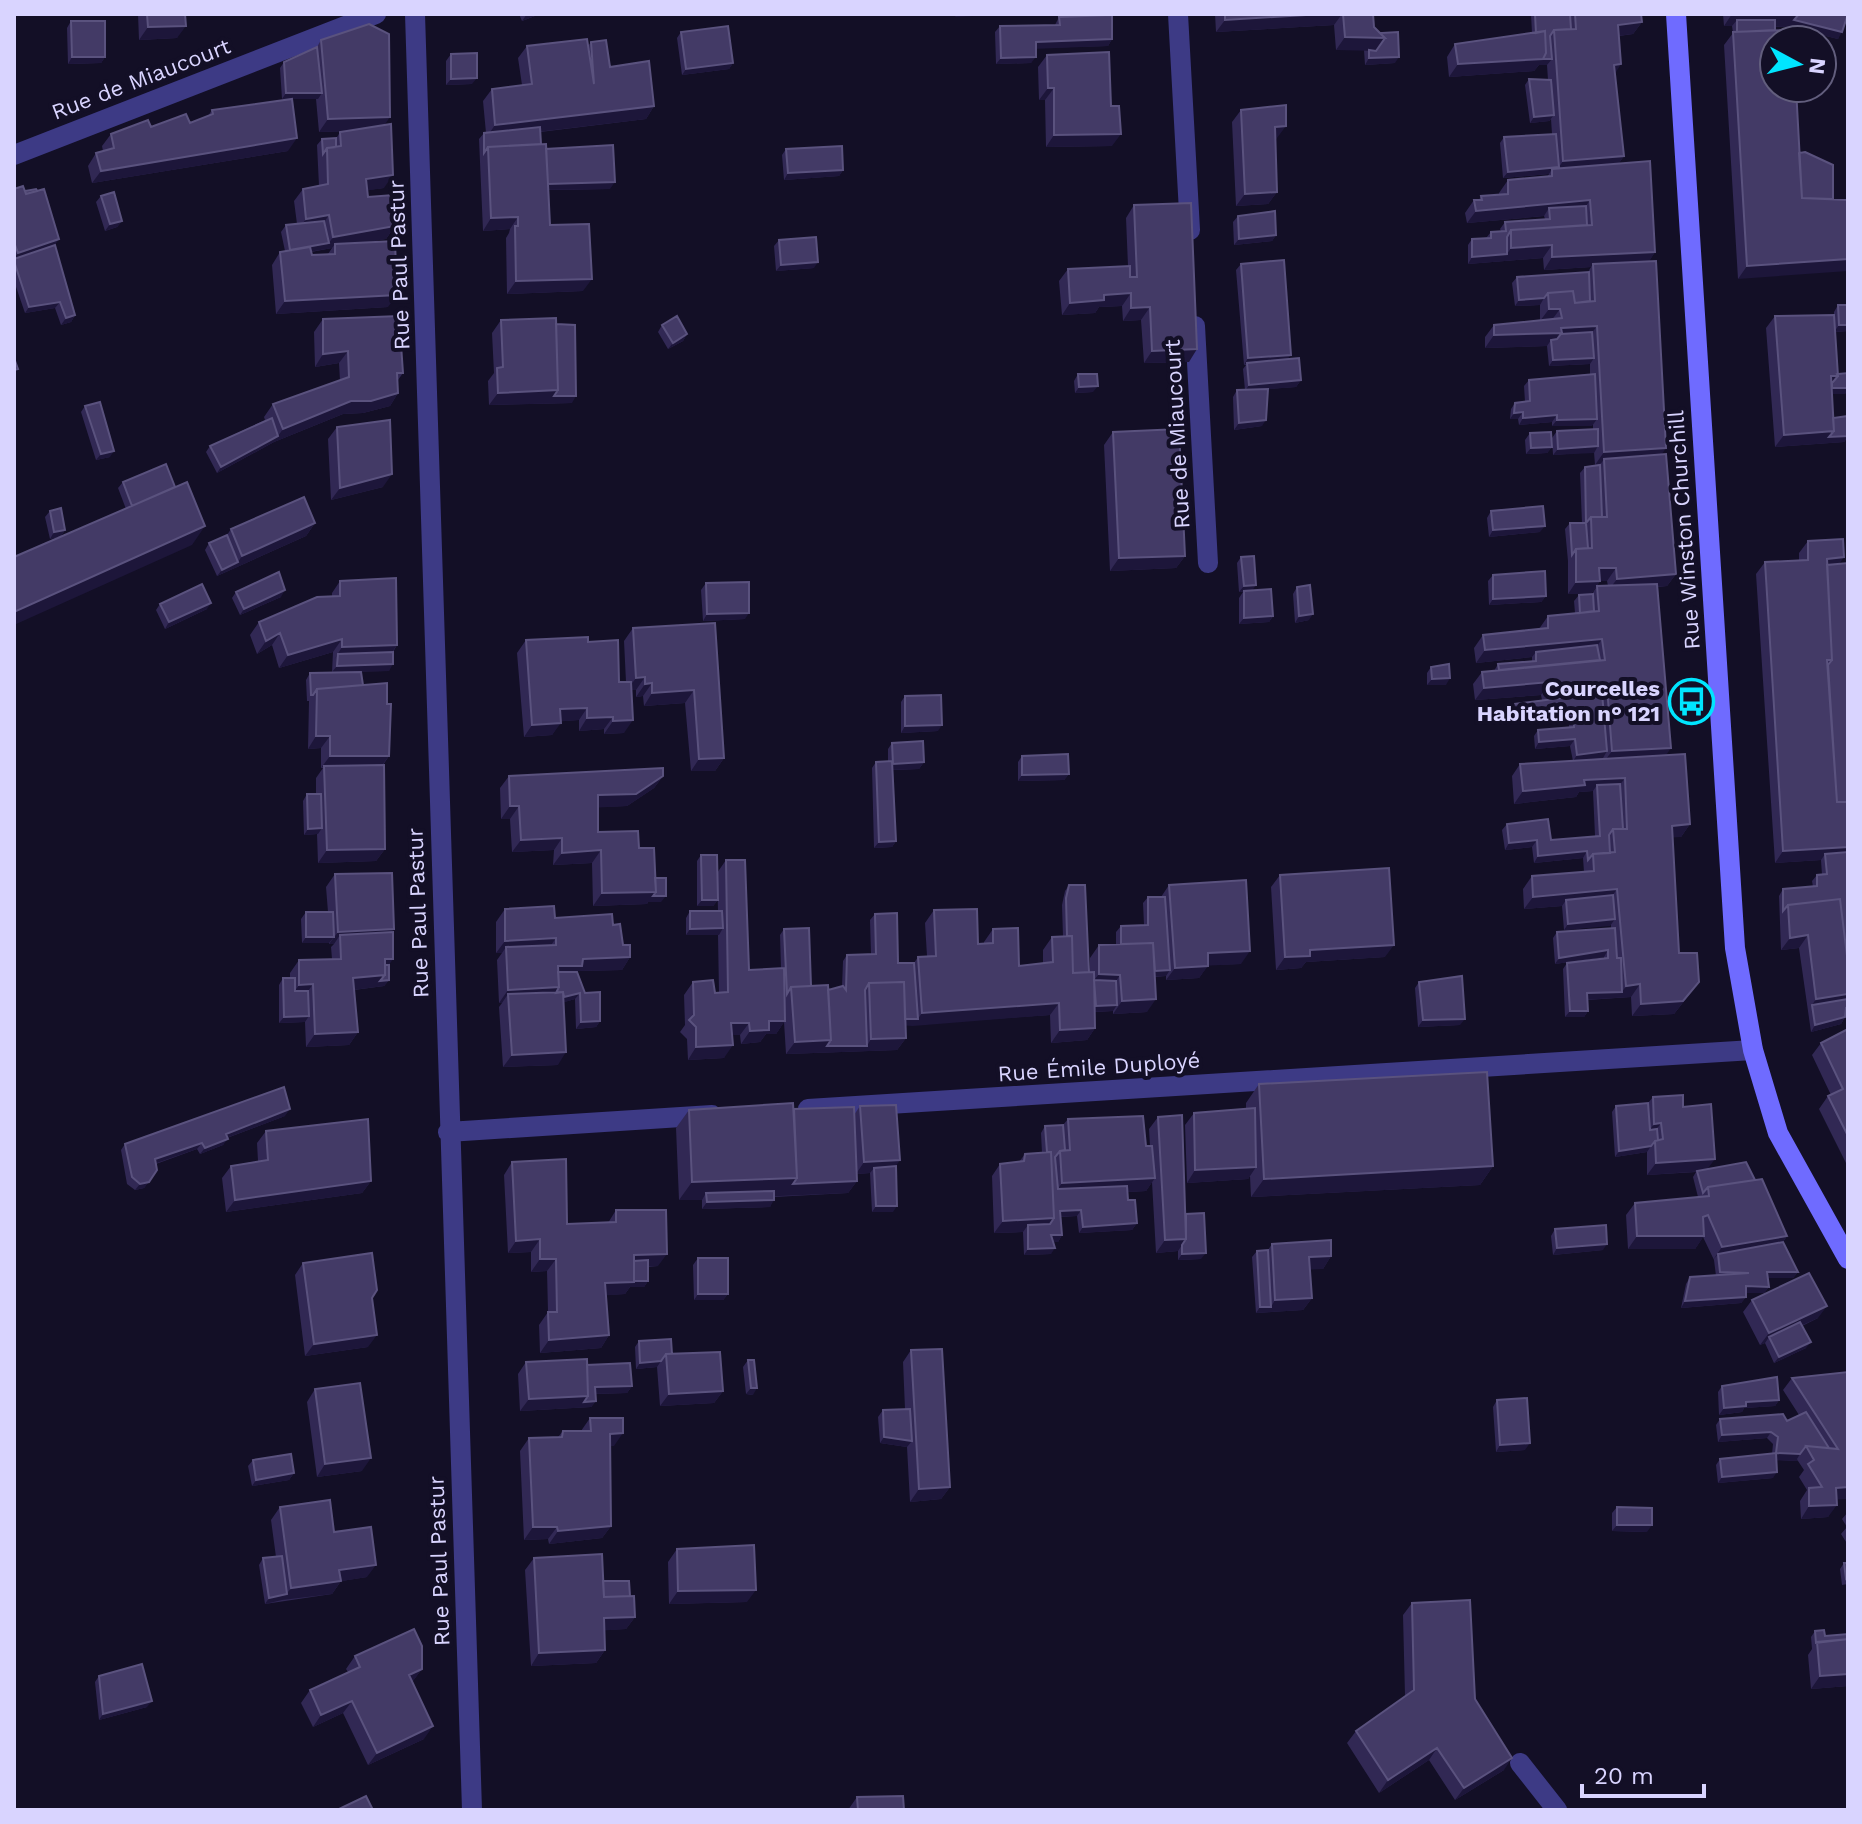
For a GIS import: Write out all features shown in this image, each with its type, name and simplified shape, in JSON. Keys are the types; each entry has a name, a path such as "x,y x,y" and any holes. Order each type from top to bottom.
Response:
{"main road":[{"name":"Rue Winston Churchill","path":"1676,14 1735,948 1753,1050 1778,1133 1848,1259"}],"street":[{"name":"Rue de Miaucourt","path":"14,155 376,14"},
{"name":"Rue Paul Pastur","path":"415,14 448,1132 472,1810"},
{"path":"1178,14 1191,249"},
{"name":"Rue de Miaucourt","path":"1195,312 1208,563"},
{"name":"Rue Émile Duployé","path":"782,1111 1753,1050"},
{"path":"448,1132 735,1114"},
{"path":"1520,1763 1557,1810"}],"building":[{"path":"147,14 185,14 186,26 148,27"},
{"path":"1225,14 1322,14 1225,20"},
{"path":"1343,14 1373,14 1374,27 1385,38 1345,37"},
{"path":"1535,14 1570,14 1571,29 1554,30 1550,36 1552,59 1543,59 1546,53 1545,31 1536,33"},
{"path":"1575,14 1641,14 1642,22 1618,25 1621,64 1614,65 1624,156 1563,161 1554,30 1576,29"},
{"path":"1799,14 1848,14 1842,32 1838,31 1838,24 1810,24 1794,20"},
{"path":"1112,15 1112,39 1036,42 1036,57 1001,58 1000,26 1060,25 1059,17"},
{"path":"1737,20 1775,20 1775,24 1758,24 1758,31 1737,32"},
{"path":"71,21 105,21 105,57 72,57"},
{"path":"369,24 389,34 390,117 328,119 321,40"},
{"path":"728,26 733,63 686,69 681,32"},
{"path":"1545,31 1546,53 1543,59 1458,64 1455,44"},
{"path":"1758,31 1758,104 1797,104 1802,198 1848,200 1848,259 1747,266 1733,32"},
{"path":"1398,32 1399,57 1369,58 1369,50 1376,51 1385,38 1380,33"},
{"path":"587,39 594,84 591,42 606,40 610,67 649,61 654,106 495,125 492,89 532,84 527,46"},
{"path":"317,47 322,93 286,93 284,62"},
{"path":"1109,52 1111,106 1119,106 1121,134 1054,135 1054,88 1048,88 1047,55"},
{"path":"477,53 477,78 451,79 451,54"},
{"path":"1529,79 1551,80 1554,115 1534,117"},
{"path":"292,99 297,138 101,171 96,153 114,148 111,134 148,120 151,127 186,114 190,123 213,114 212,110"},
{"path":"1286,105 1286,126 1275,127 1277,192 1245,194 1241,110"},
{"path":"391,124 393,175 366,179 368,197 393,195 395,226 333,237 329,215 306,219 303,189 328,184 327,148 341,146 340,132"},
{"path":"540,127 541,144 488,147 484,153 484,133"},
{"path":"1556,134 1559,167 1508,172 1504,137"},
{"path":"336,138 336,147 327,148 323,154 322,139"},
{"path":"546,144 550,225 589,224 592,279 516,281 515,226 518,226 518,217 491,218 488,147"},
{"path":"613,145 615,182 548,184 546,149"},
{"path":"842,146 843,170 788,173 786,149"},
{"path":"1805,152 1833,165 1833,199 1802,198 1799,153"},
{"path":"1650,161 1655,252 1552,257 1552,245 1511,248 1511,230 1592,225 1590,200 1476,211 1474,200 1482,200 1481,196 1508,194 1508,180 1552,176 1552,169"},
{"path":"23,186 26,194 44,189 59,239 18,253 14,242 14,189"},
{"path":"114,192 122,221 110,224 101,196"},
{"path":"1191,203 1197,349 1152,351 1150,307 1131,308 1131,293 1104,295 1104,300 1070,303 1068,269 1130,266 1130,277 1137,277 1134,205"},
{"path":"1586,206 1587,225 1511,230 1507,237 1507,254 1472,257 1472,239 1491,238 1491,232 1506,231 1505,222 1550,219 1549,208"},
{"path":"1275,211 1276,235 1239,239 1238,216"},
{"path":"324,221 329,243 290,250 286,225"},
{"path":"816,237 818,262 781,265 779,240"},
{"path":"395,241 397,295 285,301 280,252 310,247 312,255 335,254 335,244"},
{"path":"55,245 75,315 66,318 60,302 29,307 14,261"},
{"path":"1284,260 1291,355 1248,358 1241,264"},
{"path":"1656,261 1666,448 1604,452 1597,326 1561,328 1562,333 1494,335 1494,325 1562,318 1560,309 1549,309 1548,293 1573,291 1575,303 1595,301 1593,264"},
{"path":"1589,272 1590,301 1575,303 1573,291 1519,300 1517,277"},
{"path":"1838,305 1848,305 1848,325 1839,325"},
{"path":"1834,315 1838,376 1831,376 1834,431 1784,435 1775,316"},
{"path":"399,316 403,373 397,373 398,393 371,401 351,401 283,429 273,404 349,377 348,351 323,354 323,319"},
{"path":"677,316 687,334 673,343 662,325"},
{"path":"556,318 558,390 498,393 497,368 503,367 501,320"},
{"path":"556,324 575,325 576,396 554,396 558,390"},
{"path":"1592,332 1594,358 1553,360 1551,340 1561,334"},
{"path":"1299,358 1301,380 1249,385 1247,363"},
{"path":"1848,373 1848,388 1832,388 1837,374"},
{"path":"1078,374 1097,374 1098,386 1079,387"},
{"path":"1595,374 1597,419 1557,420 1557,415 1523,418 1523,412 1514,413 1515,403 1530,401 1529,380"},
{"path":"1268,389 1266,420 1239,423 1237,390"},
{"path":"100,402 114,451 101,454 85,406"},
{"path":"1848,416 1848,436 1829,437 1834,431 1833,418"},
{"path":"272,418 278,436 221,467 210,446"},
{"path":"390,420 392,474 340,488 337,427"},
{"path":"1179,429 1185,556 1119,558 1113,432"},
{"path":"1598,429 1598,446 1558,449 1557,431"},
{"path":"1551,432 1552,447 1531,448 1530,433"},
{"path":"1666,454 1676,574 1617,579 1616,568 1599,568 1600,581 1576,582 1576,549 1592,548 1591,517 1607,517 1604,459"},
{"path":"166,464 175,487 132,506 123,482"},
{"path":"1600,465 1602,517 1591,517 1586,523 1585,467"},
{"path":"187,482 205,526 14,612 14,557"},
{"path":"304,497 315,523 242,556 231,529"},
{"path":"1543,506 1545,526 1493,530 1491,511"},
{"path":"61,508 65,530 54,532 50,511"},
{"path":"1570,523 1586,523 1588,548 1576,549 1572,555"},
{"path":"227,535 238,562 222,570 209,543"},
{"path":"1843,539 1844,557 1827,559 1832,660 1827,660 1837,802 1848,802 1848,847 1783,851 1765,562 1808,560 1808,541"},
{"path":"1254,556 1256,585 1244,586 1241,557"},
{"path":"1848,563 1848,802 1837,802 1828,665 1832,660 1827,565"},
{"path":"1545,571 1546,596 1493,599 1493,575"},
{"path":"279,572 285,590 244,609 236,592"},
{"path":"396,578 397,645 342,647 342,639 288,655 280,633 266,641 259,622 317,597 340,596 340,581"},
{"path":"749,582 749,613 707,614 706,583"},
{"path":"202,584 211,603 169,622 160,604"},
{"path":"1657,584 1671,748 1612,751 1607,687 1551,693 1550,682 1484,688 1482,672 1605,660 1602,639 1485,650 1483,635 1548,628 1548,616 1599,611 1597,586"},
{"path":"1310,585 1313,614 1299,616 1297,587"},
{"path":"1271,589 1273,616 1244,618 1244,591"},
{"path":"1593,594 1594,611 1580,613 1579,595"},
{"path":"715,623 724,758 699,759 694,690 652,693 652,683 645,684 645,677 636,678 633,628"},
{"path":"588,637 588,642 618,640 619,682 631,682 633,720 587,718 587,708 560,709 561,723 532,725 526,640"},
{"path":"1597,645 1600,660 1499,670 1498,664 1536,661 1536,652"},
{"path":"393,652 393,664 337,666 338,654"},
{"path":"1449,664 1450,678 1432,679 1431,667"},
{"path":"361,672 363,685 317,689 311,695 310,673"},
{"path":"387,683 387,704 391,704 389,756 330,756 330,736 316,736 317,689"},
{"path":"1602,693 1607,751 1577,755 1575,739 1539,742 1538,730 1574,727 1573,709 1507,717 1505,705"},
{"path":"941,695 942,725 905,726 905,696"},
{"path":"923,741 924,762 893,764 892,743"},
{"path":"1068,754 1069,774 1022,775 1022,756"},
{"path":"1685,754 1690,824 1672,826 1679,953 1697,953 1699,982 1683,1001 1641,1004 1640,984 1626,986 1617,889 1533,897 1532,876 1594,871 1593,854 1615,852 1613,829 1627,829 1625,778 1584,780 1585,785 1523,791 1520,764"},
{"path":"892,761 896,841 879,842 876,762"},
{"path":"384,765 385,849 327,850 324,766"},
{"path":"663,768 663,776 636,794 598,795 598,832 638,831 639,848 654,848 656,892 602,893 601,850 562,853 562,838 521,840 519,806 510,806 509,776"},
{"path":"1620,784 1623,829 1613,829 1609,835 1610,853 1593,854 1588,860 1587,851 1538,856 1537,840 1509,843 1507,824 1548,819 1551,840 1600,836 1597,785"},
{"path":"307,794 321,794 322,828 308,829"},
{"path":"1848,852 1848,964 1840,899 1788,905 1783,911 1783,889 1817,886 1817,875 1827,874 1825,854"},
{"path":"701,855 717,855 718,900 702,900"},
{"path":"726,860 745,860 749,970 784,968 785,1021 769,1021 769,1030 750,1031 749,1023 731,1023 733,1045 696,1047 696,1027 689,1020 694,1015 693,982 713,980 715,993 728,992"},
{"path":"1389,868 1394,945 1310,950 1310,956 1285,957 1280,875"},
{"path":"392,873 394,929 338,932 335,874"},
{"path":"655,878 666,878 666,896 653,896 656,892"},
{"path":"1246,880 1250,951 1208,953 1208,966 1175,968 1169,885"},
{"path":"1069,885 1085,885 1089,972 1073,973 1072,936 1067,936 1066,898"},
{"path":"1613,895 1615,919 1568,924 1566,900"},
{"path":"1148,897 1165,897 1170,970 1155,971 1153,943 1121,944 1121,926 1148,925"},
{"path":"1840,899 1848,964 1848,994 1816,999 1808,935 1790,938 1788,905"},
{"path":"554,906 555,918 612,914 613,925 620,924 623,945 630,945 630,957 583,959 582,966 558,966 559,987 508,990 506,947 556,945 556,938 505,941 505,909"},
{"path":"977,909 978,944 993,943 993,929 1018,928 1019,966 1053,962 1052,937 1072,936 1073,973 1094,972 1095,1028 1060,1030 1059,1003 922,1013 918,957 936,956 934,910"},
{"path":"690,911 722,911 723,928 690,929"},
{"path":"306,912 333,912 334,937 306,937"},
{"path":"897,913 898,963 914,963 918,1019 905,1019 904,982 869,983 865,990 867,1046 827,1046 831,1040 828,990 843,986 846,990 847,955 876,954 875,914"},
{"path":"809,928 811,986 791,987 787,994 784,929"},
{"path":"1615,928 1617,958 1621,958 1622,992 1587,993 1588,1011 1570,1011 1567,963 1608,958 1608,950 1559,958 1557,932"},
{"path":"393,932 393,959 385,959 385,975 353,978 358,1032 315,1034 313,984 299,985 299,960 341,959 340,935"},
{"path":"1153,943 1156,999 1122,1001 1120,975 1099,974 1099,945"},
{"path":"385,965 389,965 389,980 380,981 385,975"},
{"path":"558,972 577,972 585,993 600,992 600,1021 581,1022 580,993 564,997 563,992 556,993 559,987"},
{"path":"1462,976 1465,1019 1423,1020 1419,982"},
{"path":"283,978 295,978 295,991 308,991 309,1016 284,1017"},
{"path":"1094,980 1116,981 1117,1005 1096,1006"},
{"path":"904,982 906,1038 871,1039 869,983"},
{"path":"828,985 831,1040 795,1042 791,987"},
{"path":"563,992 566,1052 512,1055 508,994"},
{"path":"1848,999 1845,1017 1815,1025 1812,1005"},
{"path":"1848,1029 1848,1136 1828,1096 1843,1089 1821,1043"},
{"path":"1487,1072 1493,1166 1264,1179 1259,1084"},
{"path":"284,1087 290,1109 226,1134 228,1139 205,1148 202,1143 155,1159 157,1170 149,1182 140,1184 132,1177 125,1144"},
{"path":"1683,1095 1683,1107 1711,1104 1715,1159 1656,1163 1655,1141 1663,1139 1661,1123 1654,1124 1653,1097"},
{"path":"793,1103 797,1178 692,1182 689,1110"},
{"path":"1648,1103 1650,1130 1657,1129 1658,1140 1651,1146 1619,1151 1616,1106"},
{"path":"896,1105 900,1160 864,1162 860,1106"},
{"path":"854,1107 857,1181 793,1184 797,1178 794,1109"},
{"path":"1255,1108 1256,1167 1195,1170 1194,1113"},
{"path":"1182,1115 1186,1239 1165,1240 1158,1117"},
{"path":"1143,1116 1146,1146 1152,1146 1155,1178 1062,1183 1060,1151 1070,1150 1068,1119"},
{"path":"368,1119 371,1181 235,1200 231,1166 268,1160 266,1131"},
{"path":"1063,1125 1065,1150 1055,1157 1058,1189 1127,1186 1128,1200 1135,1200 1137,1223 1083,1227 1081,1210 1060,1211 1062,1235 1051,1235 1055,1248 1028,1249 1028,1225 1050,1224 1054,1218 1051,1152 1047,1152 1045,1126"},
{"path":"1051,1152 1054,1218 1003,1221 1000,1164 1024,1161 1025,1154"},
{"path":"566,1159 567,1224 616,1222 616,1210 666,1210 667,1254 634,1255 634,1282 605,1283 609,1335 549,1340 548,1312 557,1312 556,1259 540,1259 540,1239 516,1241 512,1162"},
{"path":"1746,1162 1755,1180 1708,1187 1703,1193 1697,1171"},
{"path":"896,1166 897,1206 876,1206 874,1168"},
{"path":"1762,1179 1787,1236 1722,1247 1708,1215 1703,1217 1704,1236 1637,1236 1635,1203 1709,1196 1708,1187"},
{"path":"774,1191 774,1200 707,1202 706,1193"},
{"path":"1204,1213 1206,1253 1182,1254 1186,1239 1186,1214"},
{"path":"1606,1225 1607,1244 1557,1248 1555,1229"},
{"path":"1331,1240 1331,1256 1309,1257 1312,1298 1275,1300 1272,1244"},
{"path":"1783,1242 1798,1272 1767,1272 1769,1287 1746,1286 1746,1297 1685,1301 1690,1277 1749,1273 1720,1272 1718,1254"},
{"path":"1268,1250 1271,1307 1260,1307 1257,1251"},
{"path":"372,1253 377,1290 372,1298 377,1335 314,1344 303,1263"},
{"path":"698,1258 728,1258 728,1294 698,1294"},
{"path":"648,1260 648,1281 634,1281 634,1261"},
{"path":"1809,1273 1827,1306 1769,1333 1752,1300"},
{"path":"1800,1322 1811,1342 1779,1357 1769,1337"},
{"path":"671,1339 672,1354 666,1354 661,1361 640,1363 639,1341"},
{"path":"942,1349 950,1487 919,1489 911,1350"},
{"path":"720,1352 723,1391 669,1394 666,1354"},
{"path":"587,1359 588,1396 529,1399 526,1362"},
{"path":"748,1360 754,1360 757,1388 751,1388"},
{"path":"630,1363 632,1386 595,1387 596,1401 584,1402 588,1396 587,1365"},
{"path":"1848,1372 1848,1487 1836,1488 1837,1505 1809,1506 1809,1488 1822,1487 1808,1464 1814,1460 1806,1446 1838,1449 1792,1378"},
{"path":"1777,1377 1779,1400 1746,1402 1746,1406 1724,1408 1722,1386"},
{"path":"360,1383 371,1458 325,1464 315,1389"},
{"path":"1527,1398 1530,1443 1500,1445 1497,1400"},
{"path":"910,1409 912,1441 884,1437 883,1410"},
{"path":"1806,1412 1829,1448 1806,1446 1800,1454 1776,1453 1778,1437 1771,1432 1722,1435 1720,1419 1783,1414 1787,1421"},
{"path":"590,1418 623,1418 623,1433 610,1434 611,1526 558,1531 557,1527 533,1527 529,1438 562,1437 563,1431 591,1431"},
{"path":"1776,1453 1777,1472 1722,1477 1720,1459"},
{"path":"291,1454 294,1473 256,1480 253,1460"},
{"path":"330,1500 334,1532 371,1527 376,1565 339,1570 341,1581 291,1588 280,1507"},
{"path":"1617,1507 1652,1508 1652,1525 1617,1525"},
{"path":"754,1545 756,1590 678,1591 677,1549"},
{"path":"602,1554 604,1597 634,1596 635,1617 604,1618 605,1650 539,1653 534,1558"},
{"path":"282,1556 287,1594 269,1598 263,1558"},
{"path":"1844,1563 1848,1563 1846,1579"},
{"path":"603,1581 629,1581 630,1596 604,1597"},
{"path":"1470,1600 1475,1699 1512,1758 1464,1788 1437,1748 1388,1780 1356,1731 1414,1690 1412,1603"},
{"path":"414,1629 422,1646 422,1669 409,1675 433,1726 377,1753 352,1701 321,1715 310,1690 360,1667 355,1656"},
{"path":"1824,1630 1825,1636 1848,1634 1848,1639 1816,1643 1815,1631"},
{"path":"1848,1639 1848,1674 1820,1676 1817,1642"},
{"path":"142,1664 152,1701 103,1714 99,1676"},
{"path":"366,1796 373,1810 337,1810"},
{"path":"903,1796 904,1810 858,1810 857,1797"}],"place":[{"name":"Courcelles Habitation n° 121","path":"1691,701"}]}
